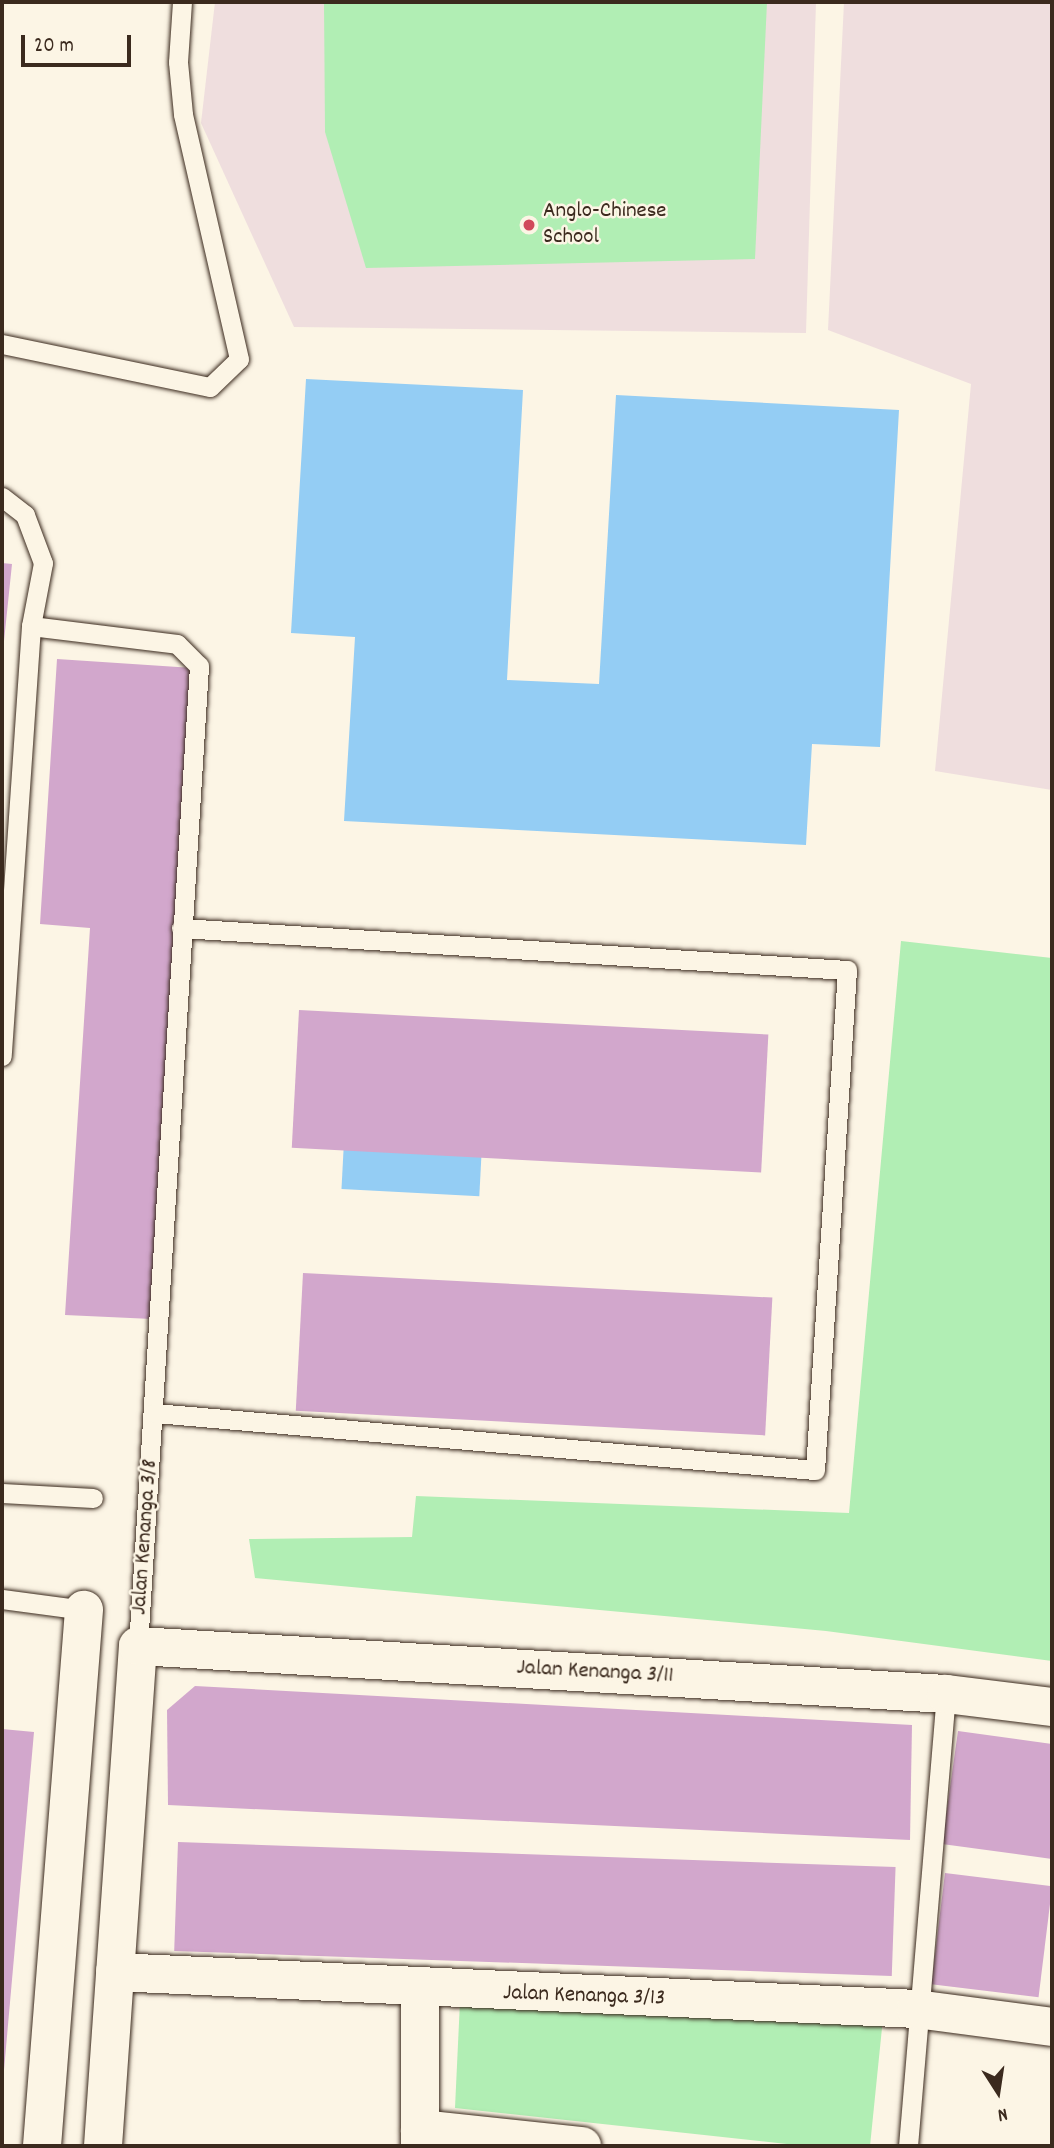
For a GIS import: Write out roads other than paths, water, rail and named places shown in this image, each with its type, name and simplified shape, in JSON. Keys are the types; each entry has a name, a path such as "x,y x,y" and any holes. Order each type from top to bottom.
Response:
{"street":[{"path":"42,2146 84,1610"},
{"name":"Jalan Kenanga 3/11","path":"138,1646 946,1693 1052,1707"},
{"name":"Jalan Kenanga 3/8","path":"103,2146 138,1646"},
{"name":"Jalan Kenanga 3/13","path":"115,1972 420,1991 916,2009 1052,2027"},
{"path":"420,1991 420,2138 582,2146"}],"lane":[{"path":"2,344 210,387 239,359 183,114 182,2"},
{"path":"2,497 25,514 43,563 31,626 5,979 2,1056"},
{"name":"Jalan Kenanga 3/8","path":"31,626 177,644 199,666 181,928 155,1412 138,1646"},
{"path":"155,1412 815,1470 848,971 181,928"},
{"path":"2,1493 93,1498"},
{"path":"2,1599 84,1610"},
{"path":"908,2146 916,2009 946,1693"}],"water":[{"path":"306,379 523,390 507,680 599,684 616,395 899,410 880,747 812,744 806,845 344,821 355,637 291,633"},
{"path":"345,1122 483,1129 479,1196 341,1189"}],"place":[{"name":"Anglo-Chinese School","path":"529,225"}]}
